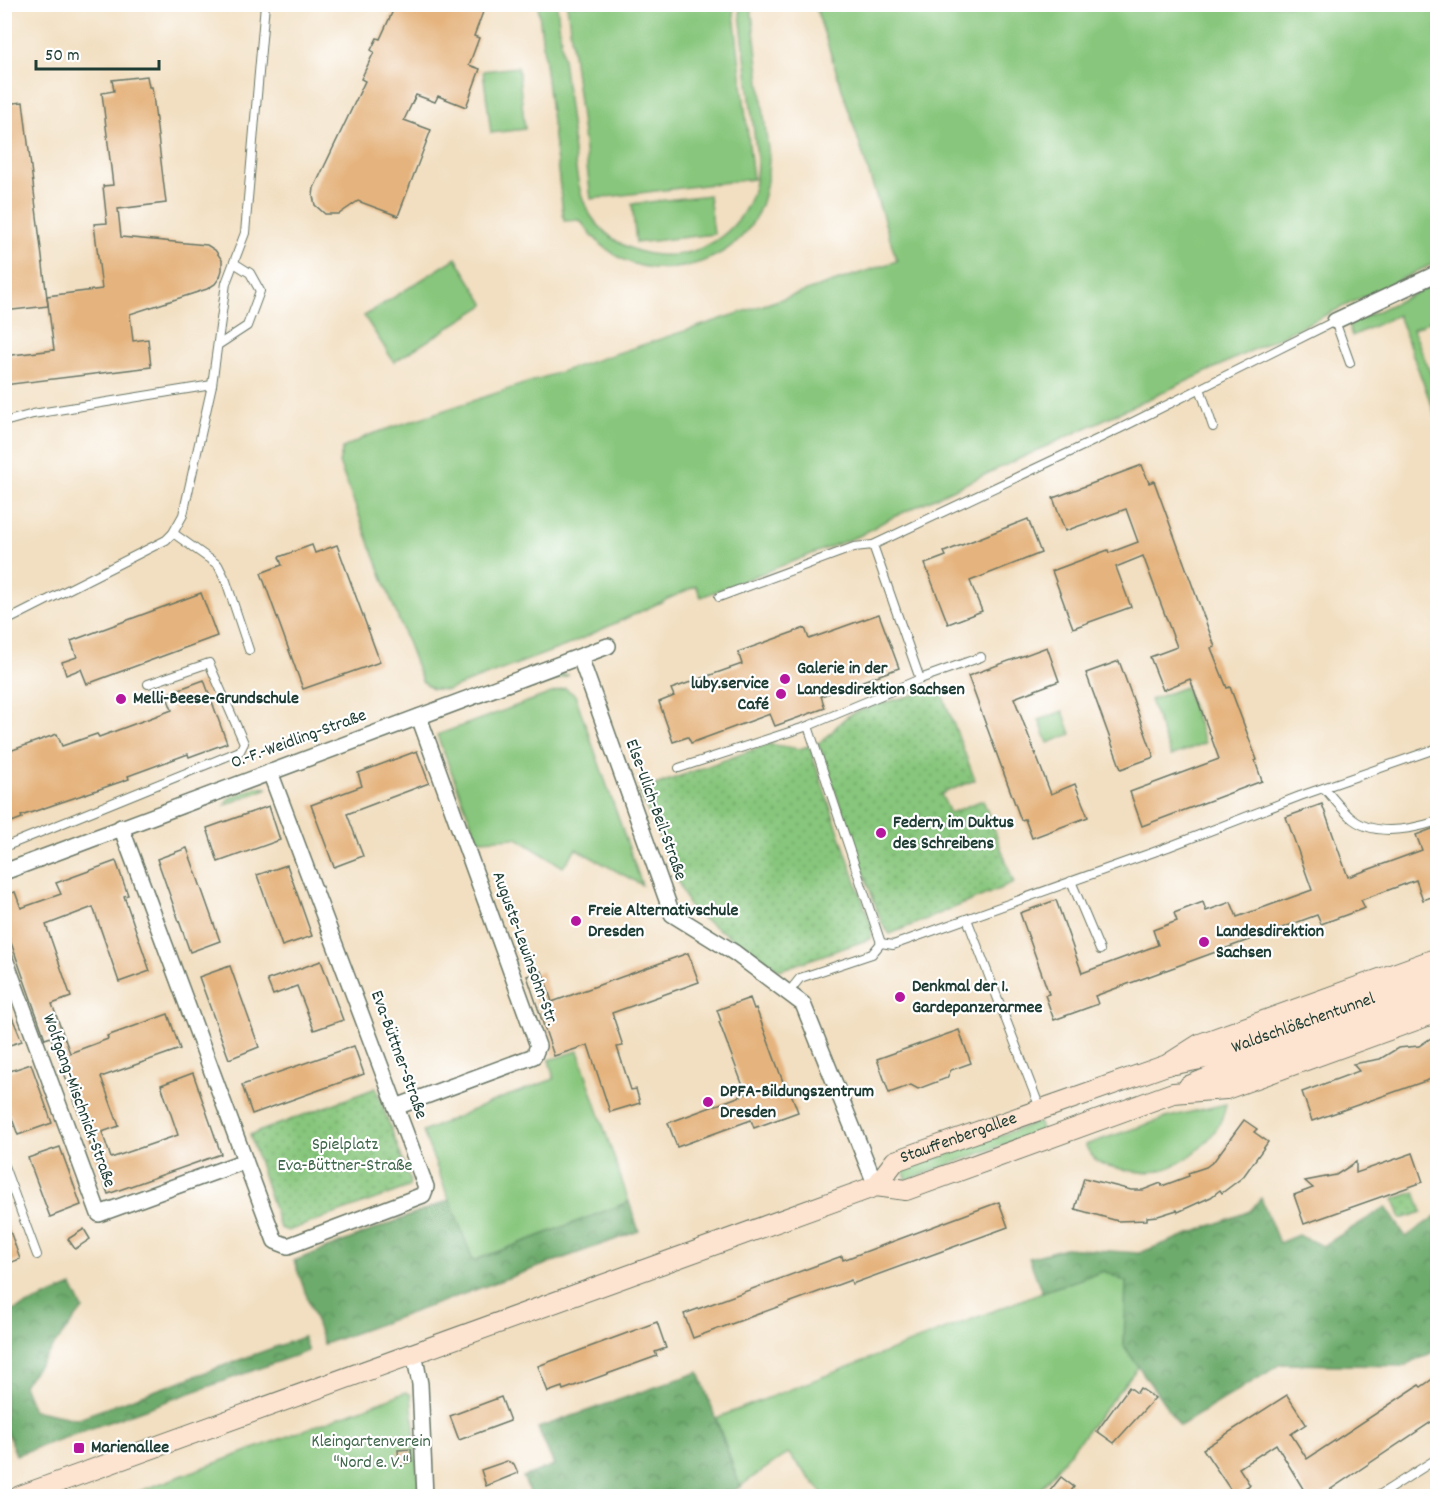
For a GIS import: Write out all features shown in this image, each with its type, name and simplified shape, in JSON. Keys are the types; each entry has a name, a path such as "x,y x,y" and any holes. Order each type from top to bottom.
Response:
{"main road":[{"name":"Stauffenbergallee","path":"1437,958 1200,1044 1167,1065 895,1161 876,1186 906,1190 1173,1093 1226,1089 1437,1012"},
{"name":"Waldschlößchentunnel","path":"1167,1065 1206,1058 1437,976"},
{"name":"Waldschlößchentunnel","path":"1173,1093 1218,1074 1437,996"},
{"path":"20,1497 876,1186"}],"street":[{"path":"1335,321 1437,273"},
{"name":"O.-F.-Weidling-Straße","path":"4,872 608,646"},
{"name":"Else-Ulich-Beil-Straße","path":"580,657 672,914 735,953 803,1004 876,1186"},
{"name":"Auguste-Lewinsohn-Str.","path":"396,1107 534,1056 538,1046 419,717"},
{"name":"Eva-Büttner-Straße","path":"121,827 275,1241 288,1246 423,1195 426,1186 270,772"},
{"name":"Wolfgang-Mischnick-Straße","path":"4,956 99,1214 245,1161"},
{"path":"414,1353 420,1384 425,1497"}],"lane":[{"path":"4,622 166,540 173,533 183,515 212,386 226,283 245,233 265,4"},
{"path":"218,345 247,326 260,291 249,273 234,263"},
{"path":"719,597 854,548 873,545 1119,429 1335,321 1350,363"},
{"path":"4,422 33,414 212,386"},
{"path":"1200,388 1213,426"},
{"path":"173,533 218,565 249,650"},
{"path":"873,545 920,679"},
{"path":"679,768 808,726 920,679 981,657"},
{"path":"4,847 240,751 244,743 210,663 147,684"},
{"path":"808,726 881,943"},
{"path":"881,943 893,945 1437,748"},
{"path":"1324,788 1349,816 1369,827 1380,830 1405,830 1437,821"},
{"path":"1071,881 1100,950"},
{"path":"967,919 1040,1109"},
{"path":"788,993 800,978 872,954 881,943"},
{"path":"4,1166 37,1255"},
{"path":"1378,1497 1437,1458"}],"green space":[{"path":"538,5 557,5 576,171 585,205 595,222 618,242 638,251 656,255 673,255 707,246 721,237 734,225 752,194 757,158 739,5 751,5 769,158 762,203 749,228 739,239 715,256 701,262 671,268 656,268 632,263 614,254 592,235 580,220 564,221"},
{"path":"567,5 733,5 753,179 591,199"},
{"path":"815,5 1437,5 1437,262 885,521 861,535 701,597 696,586 568,645 448,690 432,689 422,681 339,463 343,448 369,435 897,261"},
{"path":"518,67 525,129 491,133 483,71"},
{"path":"709,195 714,234 636,243 632,204"},
{"path":"456,258 485,305 394,362 364,316"},
{"path":"1437,283 1437,318 1413,329 1437,390 1437,420 1398,315 1352,336 1349,328 1350,324"},
{"path":"557,674 569,675 538,687 540,681"},
{"path":"1185,687 1205,743 1171,756 1150,700"},
{"path":"565,688 575,695 642,885 576,849 563,867 517,838 478,840 437,735"},
{"path":"937,689 941,691 975,780 941,794 950,813 983,800 1014,883 890,934 882,924 818,743 823,741 841,721 861,710"},
{"path":"1063,711 1071,734 1048,743 1039,720"},
{"path":"769,744 799,749 809,746 872,928 870,939 780,970 691,911 639,791"},
{"path":"257,787 268,788 225,805 229,798"},
{"path":"578,1051 629,1202 473,1261 423,1132 491,1102 554,1079 549,1060"},
{"name":"Spielplatz Eva-Büttner-Straße","path":"376,1088 410,1180 409,1187 288,1231 280,1228 250,1135"},
{"path":"1226,1104 1217,1128 1199,1149 1163,1170 1143,1172 1109,1167 1096,1160 1085,1145 1169,1117"},
{"path":"1038,1122 1042,1131 907,1180 903,1170"},
{"path":"1415,1192 1422,1212 1401,1219 1394,1199"},
{"path":"1261,1198 1279,1243 1298,1235 1323,1246 1386,1207 1406,1237 1437,1215 1437,1350 1405,1366 1281,1364 1180,1426 1124,1346 1126,1282 1104,1271 1042,1292 1029,1258 1065,1248 1139,1253 1250,1211"},
{"path":"450,1200 473,1261 629,1202 639,1231 324,1344 294,1261"},
{"path":"1104,1271 1126,1282 1124,1346 1139,1366 1035,1496 825,1496 788,1453 740,1486 716,1418 1042,1292"},
{"path":"72,1286 83,1309 23,1385 33,1410 76,1419 303,1337 308,1351 16,1455 5,1427 5,1314"},
{"path":"699,1372 740,1487 726,1496 532,1496 523,1477 554,1465 538,1428"},
{"name":"Kleingartenverein \"Nord e. V.\"","path":"406,1392 411,1395 420,1496 127,1496"}],"building":[{"path":"396,4 486,4 474,36 479,38 469,65 480,69 466,107 438,96 435,102 416,95 404,120 431,130 398,216 358,201 339,214 325,214 315,205 314,188 365,81 361,79 374,52 371,50 377,38 380,39"},
{"path":"147,76 149,87 152,87 166,203 118,209 121,237 207,245 215,250 222,260 220,277 207,289 130,314 133,341 148,339 151,367 4,385 4,356 54,350 47,296 102,289 94,224 107,223 103,186 113,185 102,93 114,91 112,80"},
{"path":"23,102 48,306 4,311 4,104"},
{"path":"1142,465 1149,483 1154,481 1215,647 1211,648 1227,688 1230,687 1257,760 1255,761 1262,781 1142,826 1130,792 1219,759 1190,679 1163,690 1150,657 1177,647 1143,556 1116,567 1131,607 1073,628 1052,571 1108,550 1109,553 1138,542 1126,509 1065,531 1053,498"},
{"path":"1028,519 1041,553 970,581 982,611 948,624 925,564 946,556 944,552"},
{"path":"312,545 315,553 337,545 380,662 303,689 261,573 282,565 279,557"},
{"path":"201,593 217,636 87,684 81,669 66,675 62,662 77,657 71,641"},
{"name":"Galerie in der Landesdirektion Sachsen","path":"879,614 899,668 821,696 825,708 775,726 770,714 691,743 688,737 673,742 659,702 674,696 671,689 742,664 738,652 805,628 809,639"},
{"path":"1047,647 1059,681 1014,698 1051,794 1075,784 1088,817 1032,838 1025,819 1021,820 968,676"},
{"path":"1119,661 1154,757 1121,769 1086,673"},
{"path":"204,680 227,743 189,757 188,754 128,776 129,779 21,816 22,818 4,825 4,753 57,734 62,746 97,734 99,737 172,710 166,694"},
{"path":"417,751 429,783 347,814 363,856 334,867 311,805 362,786 358,773"},
{"path":"1322,804 1348,877 1422,850 1416,835 1437,827 1437,895 1423,900 1416,880 1361,900 1365,908 1321,924 1317,915 1095,996 1098,1004 1054,1020 1045,995 1049,994 1020,913 1056,900 1082,973 1158,945 1153,930 1177,921 1174,913 1203,902 1206,911 1231,902 1237,917 1312,890 1286,817"},
{"path":"269,806 280,840 218,862 207,828"},
{"path":"187,848 220,941 190,952 157,859"},
{"path":"116,861 128,895 124,896 150,971 119,982 93,907 46,925 71,997 52,1004 70,1053 108,1039 107,1036 168,1014 180,1049 101,1077 119,1126 102,1132 111,1158 178,1135 161,1085 193,1073 221,1154 108,1194 51,1037 45,1039 4,923 4,895 15,892 21,908 61,894 56,883"},
{"path":"287,865 312,936 282,946 257,875"},
{"path":"688,953 699,982 612,1013 623,1046 617,1047 631,1090 636,1089 640,1103 610,1112 588,1045 554,1056 527,976 542,971 552,1002"},
{"path":"321,961 343,1020 314,1030 297,986 273,995 267,980"},
{"path":"230,966 259,1047 229,1059 199,977"},
{"path":"4,998 22,1041 4,1047"},
{"path":"750,998 754,1009 756,1008 786,1090 789,1088 798,1112 754,1128 751,1120 677,1147 668,1123 746,1094 719,1022 721,1021 717,1010"},
{"path":"959,1030 971,1063 951,1070 947,1078 918,1089 911,1085 889,1093 877,1059"},
{"path":"1437,1034 1437,1077 1312,1121 1302,1092 1359,1071 1353,1064 1380,1059 1398,1048 1419,1046"},
{"path":"354,1046 364,1074 252,1114 242,1085"},
{"path":"31,1064 52,1123 18,1135 4,1097 4,1073"},
{"path":"1244,1120 1257,1129 1254,1132 1268,1142 1243,1177 1222,1193 1220,1190 1211,1197 1178,1212 1177,1210 1147,1217 1147,1220 1118,1221 1075,1209 1084,1178 1131,1190 1143,1190 1189,1176 1188,1173 1206,1167 1214,1161"},
{"path":"60,1147 81,1205 50,1217 28,1158"},
{"path":"1413,1153 1423,1182 1304,1224 1294,1195 1313,1188 1305,1181 1336,1175 1356,1162 1356,1173"},
{"path":"999,1202 1008,1227 852,1284 851,1280 693,1338 684,1314 842,1256 843,1260"},
{"path":"4,1220 6,1220 20,1259 4,1265"},
{"path":"84,1229 90,1239 75,1249 68,1239"},
{"path":"657,1322 666,1348 655,1352 657,1356 563,1390 562,1387 548,1392 538,1366"},
{"path":"1437,1376 1437,1418 1319,1497 1308,1497 1276,1444 1239,1468 1250,1485 1234,1495 1203,1449 1287,1395 1306,1424 1291,1434 1307,1459 1419,1385 1421,1387"},
{"path":"1129,1387 1137,1393 1140,1388 1155,1398 1114,1443 1097,1431"},
{"path":"501,1397 510,1421 459,1440 450,1416"},
{"path":"411,1449 412,1462 399,1464 398,1450"},
{"path":"507,1461 514,1464 518,1473 486,1486 481,1470"},
{"path":"1061,1477 1074,1487 1067,1497 1045,1497"}],"place":[{"name":"Galerie in der Landesdirektion Sachsen","path":"785,679"},
{"name":"luby.service Café","path":"781,694"},
{"name":"Melli-Beese-Grundschule","path":"121,699"},
{"name":"Federn, im Duktus des Schreibens","path":"881,833"},
{"name":"Freie Alternativschule Dresden","path":"576,921"},
{"name":"Landesdirektion Sachsen","path":"1204,942"},
{"name":"Denkmal der 1. Gardepanzerarmee","path":"900,997"},
{"name":"DPFA-Bildungszentrum Dresden","path":"708,1102"},
{"name":"Marienallee","path":"79,1448"}]}
